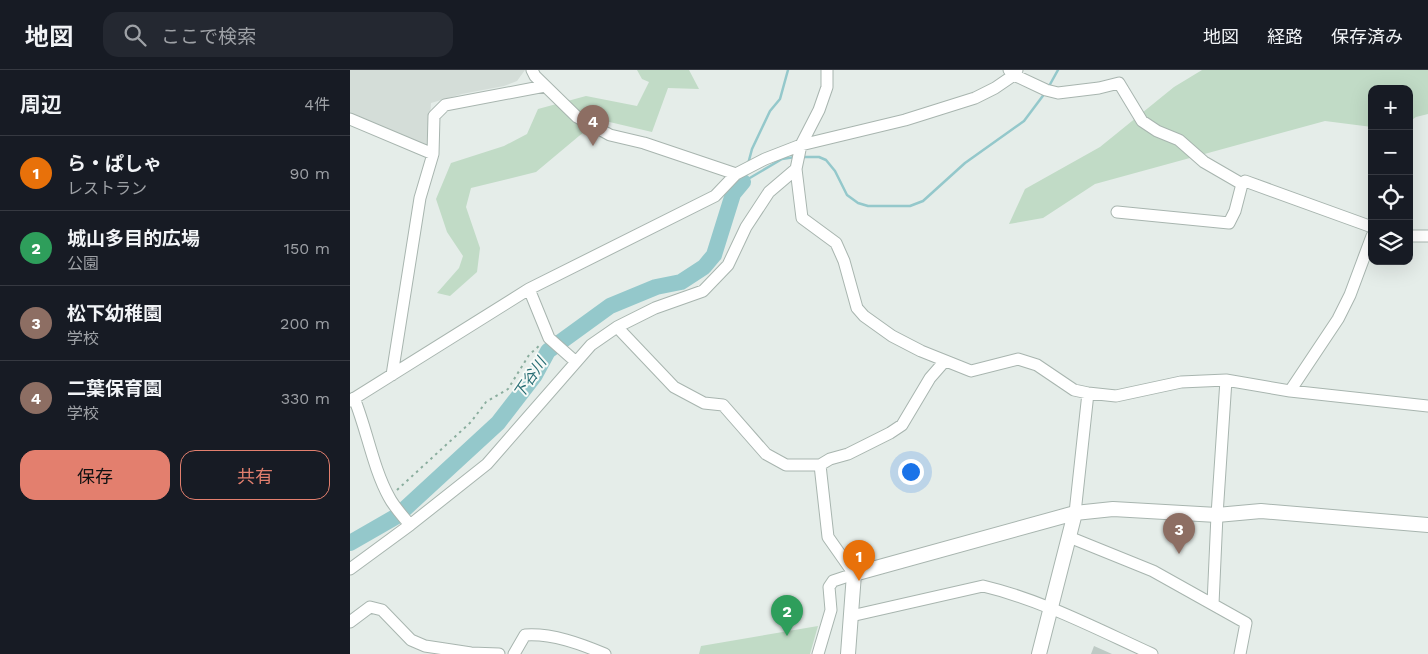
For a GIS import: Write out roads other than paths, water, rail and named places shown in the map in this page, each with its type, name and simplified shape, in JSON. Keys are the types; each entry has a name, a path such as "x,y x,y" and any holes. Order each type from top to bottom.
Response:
{"street":[{"path":"532,70 535,76 577,117 610,135 644,143 736,174"},
{"path":"827,70 827,87 819,110 801,145 796,169 802,218 836,244 844,261 857,308 864,316 892,336 944,362 971,371 1018,360 1037,365 1074,390 1088,393 1116,396 1181,382 1226,380 1290,391 1428,406"},
{"path":"410,525 389,498 371,452 361,416 352,400 529,289 715,196 736,174 765,159 801,145 905,120 975,98 995,88 1014,72 1046,90 1058,93 1099,88 1119,83 1142,121 1157,132 1179,140 1204,162 1242,184"},
{"path":"392,375 420,198 432,154 434,116 445,104 546,86"},
{"path":"350,120 432,154"},
{"path":"350,569 410,525 487,464 592,345 617,328 655,308 703,291 728,265 746,227 769,192 796,169"},
{"path":"1117,212 1229,223 1245,180 1368,225"},
{"path":"1413,236 1428,236"},
{"path":"1290,391 1338,319 1350,295 1368,247"},
{"path":"529,289 549,338 576,362"},
{"path":"617,328 674,388 704,403 723,405 766,454 786,465 820,465 890,433 902,425 930,378 944,362"},
{"path":"1213,604 1226,380"},
{"path":"1039,654 1075,513 1088,393"},
{"path":"820,465 828,537 854,574 848,654"},
{"path":"818,654 831,610 829,587 833,581 1075,513 1113,509 1217,515 1261,510 1428,525"},
{"path":"1069,537 1153,571 1246,623 1240,654"},
{"path":"851,616 983,586 1000,590 1050,608 1152,654"},
{"path":"350,622 370,607 382,610 411,640 425,646 471,653 499,654"},
{"path":"514,654 525,635 540,634 605,654"}],"waterway":[{"path":"748,164 752,149 770,111 780,99 788,70"},
{"path":"1048,88 1058,70"},
{"path":"803,157 819,157 826,160 835,171 847,195 858,203 868,206 910,206 923,201 965,163 1024,121 1045,93"},
{"path":"743,182 782,159 795,157"},
{"name":"下谷川","path":"350,543 397,516 498,423 535,375 548,351 610,306 656,287 681,282 704,267 714,255 733,194 743,182"}],"place":[{"name":"二葉保育園","path":"593,146"},
{"name":"松下幼稚園","path":"1179,554"},
{"name":"ら・ぱしゃ","path":"859,581"},
{"name":"城山多目的広場","path":"787,636"}]}
